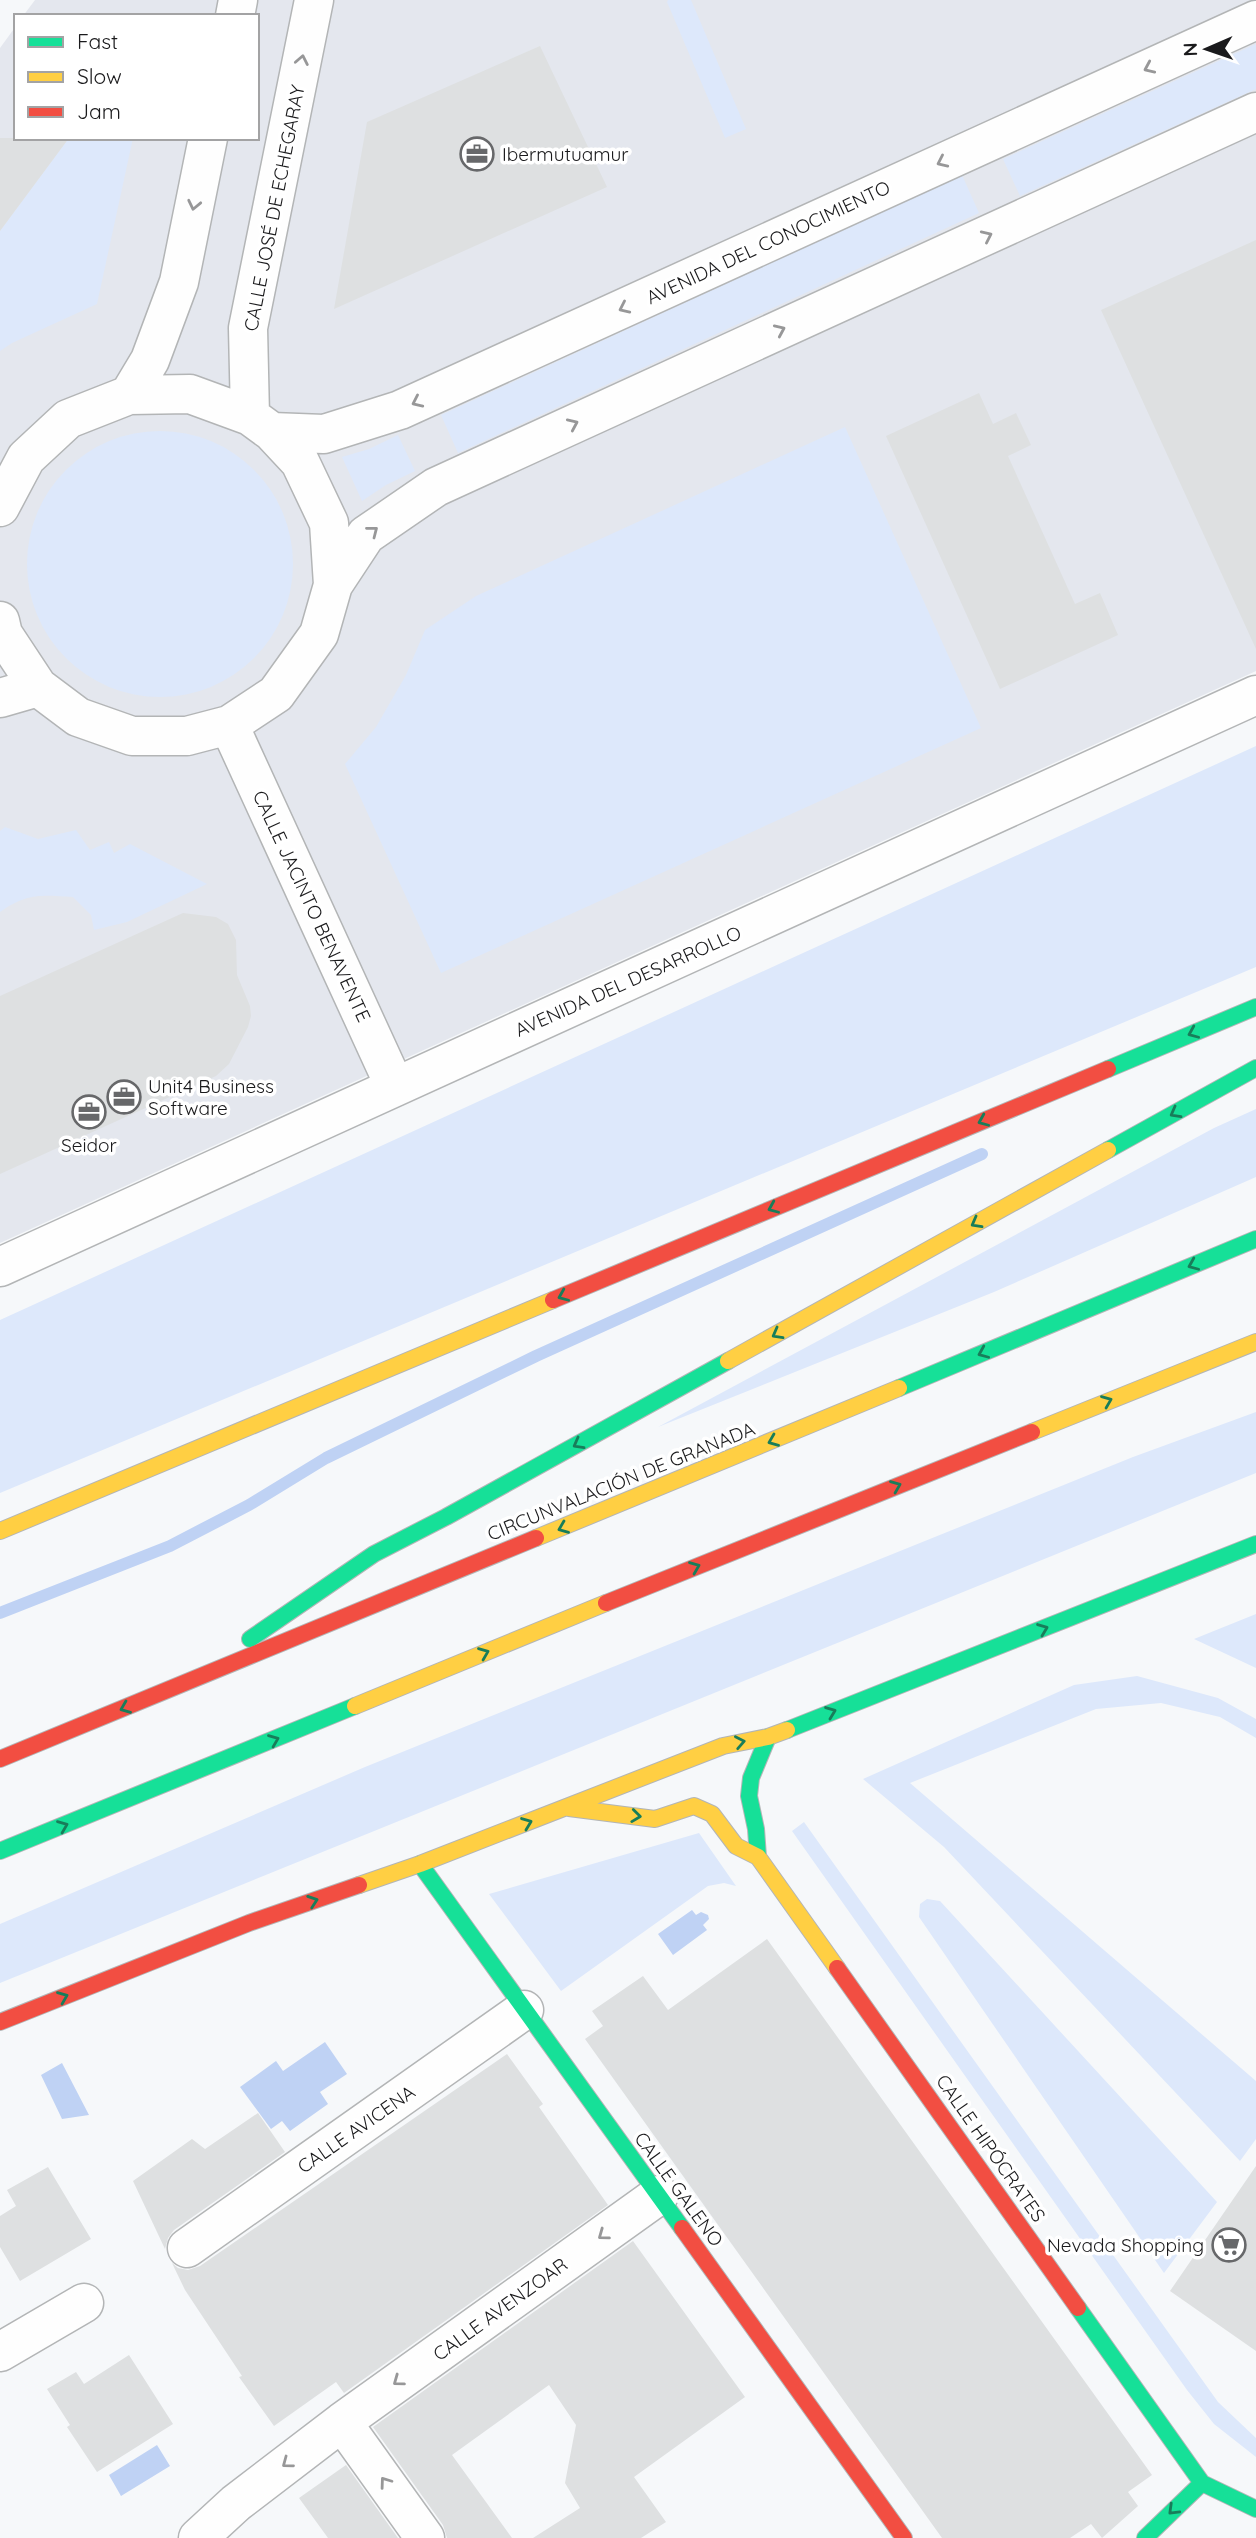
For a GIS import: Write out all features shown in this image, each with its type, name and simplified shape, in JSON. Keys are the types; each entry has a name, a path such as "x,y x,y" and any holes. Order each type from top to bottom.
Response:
{"main road":[{"path":"0,1531 1256,1007"},
{"path":"188,1682 373,1554 446,1517 1256,1068"},
{"name":"CIRCUNVALACIÓN DE GRANADA","path":"0,1759 1256,1239"},
{"path":"0,1851 833,1511 1256,1342"},
{"path":"0,2022 249,1923 420,1864 723,1746 768,1737 1256,1544"},
{"path":"758,1857 757,1829 749,1796 751,1778 768,1737"},
{"name":"CALLE HIPÓCRATES","path":"569,1808 655,1819 694,1806 712,1814 736,1846 758,1857 1202,2483 1256,2509"},
{"name":"CALLE GALENO","path":"420,1864 904,2538"},
{"path":"1145,2538 1202,2483"}],"street":[{"name":"CALLE JOSÉ DE ECHEGARAY","path":"261,424 248,328 314,0"},
{"name":"AVENIDA DEL CONOCIMIENTO","path":"261,424 324,434 400,410 1256,20"},
{"path":"332,585 366,535 436,487 1256,112"},
{"path":"129,395 150,360 179,282 208,140"},
{"path":"0,507 26,458 68,419 129,395 190,394 261,424 300,462 329,523 332,585 319,634 276,694 229,725 187,736 132,736 78,717 38,687 3,634 0,621"},
{"path":"0,698 38,687"},
{"name":"AVENIDA DEL DESARROLLO","path":"0,1267 1256,695"},
{"name":"CALLE JACINTO BENAVENTE","path":"229,725 395,1087"},
{"name":"CALLE AVICENA","path":"187,2248 524,2010"},
{"name":"CALLE AVENZOAR","path":"198,2538 236,2502 341,2422 659,2195"},
{"path":"0,2352 84,2302"},
{"path":"341,2422 425,2538"}],"shaded area":[{"path":"35,0 1256,0 1256,671 0,1243 0,48 14,29 14,140 259,140 259,14 24,14"},
{"path":"668,0 691,0 746,129 725,138"},
{"path":"1256,44 1256,89 1020,196 1003,159"},
{"path":"68,140 133,140 97,304 0,351 0,231"},
{"path":"962,175 979,213 458,453 441,415"},
{"path":"845,427 981,728 441,973 345,764 376,727 406,675 425,630 476,596"},
{"path":"173,431 199,437 223,447 245,461 263,479 283,513 291,538 291,590 283,615 263,649 245,667 211,687 186,695 147,697 121,691 97,681 75,667 57,649 37,615 29,590 27,551 33,525 43,501 57,479 75,461 109,441 134,433"},
{"path":"398,435 415,471 386,485 362,501 342,457 369,449"},
{"path":"1256,746 1256,967 0,1493 0,1320"},
{"path":"5,827 38,839 76,830 90,850 109,842 114,853 130,844 207,884 127,922 94,930 91,915 73,897 27,898 0,912 0,831"},
{"path":"1256,1109 1256,1177 994,1292 658,1427 1214,1128"},
{"path":"1256,1412 1256,1473 0,1983 0,1924 365,1767 1133,1457"},
{"path":"1256,1614 1256,1668 1194,1639"},
{"path":"1137,1676 1218,1698 1256,1719 1256,1738 1220,1717 1161,1703 1096,1709 910,1783 1256,2081 1256,2139 1240,2161 944,1847 863,1779 1074,1685"},
{"path":"804,1822 1218,2402 1256,2438 1256,2457 1214,2424 1187,2390 792,1831"},
{"path":"699,1833 736,1886 724,1883 708,1886 561,1991 489,1894"},
{"path":"927,1899 940,1901 1217,2202 1164,2273 919,1917 920,1904"}],"water":[{"path":"692,1910 696,1915 701,1912 708,1915 709,1919 703,1925 707,1930 673,1955 658,1934"},
{"path":"325,2042 347,2074 320,2092 328,2104 290,2131 282,2121 271,2129 240,2087 276,2061 283,2071"},
{"path":"62,2063 89,2115 62,2119 41,2075"},
{"path":"157,2445 170,2466 121,2496 109,2475"}],"building":[{"name":"Ibermutuamur","path":"540,46 607,187 334,309 367,122"},
{"path":"0,138 68,140 0,231"},
{"path":"1256,240 1256,649 1101,310"},
{"path":"979,393 993,424 1016,413 1031,445 1008,456 1075,604 1100,593 1118,635 1000,689 886,436"},
{"path":"183,913 216,917 228,924 236,940 237,975 250,1006 251,1016 229,1064 216,1076 0,1174 0,996"},
{"path":"767,1939 1152,2475 1128,2492 1138,2506 1102,2538 1091,2524 1070,2538 942,2538 585,2039 603,2026 592,2011 643,1976 668,2010"},
{"path":"507,2054 543,2104 539,2107 608,2205 344,2393 336,2382 274,2426 239,2377 242,2376 185,2290 172,2263 178,2268 188,2270 200,2266"},
{"path":"258,2113 285,2152 174,2230 165,2249 133,2181 192,2139 205,2149"},
{"name":"Nevada Shopping","path":"1256,2166 1256,2351 1170,2291"},
{"path":"48,2167 91,2239 20,2281 0,2247 0,2216 16,2206 7,2190"},
{"path":"633,2241 745,2397 634,2477 666,2522 641,2538 533,2538 580,2508 565,2483 576,2425 549,2385 452,2455 512,2538 447,2538 443,2525 373,2427"},
{"path":"129,2355 173,2424 97,2472 67,2427 70,2425 47,2389 76,2372 84,2384"},
{"path":"346,2465 398,2538 328,2538 299,2498"}],"waterway":[{"path":"0,1613 170,1546 249,1505 326,1458 536,1356 982,1154"}],"traffic: fast":[{"path":"1108,1069 1256,1007"},
{"path":"1108,1150 1256,1068"},
{"path":"899,1388 1256,1239"},
{"path":"250,1639 374,1554 728,1361"},
{"path":"787,1730 1256,1544"},
{"path":"0,1851 355,1706"},
{"path":"758,1857 756,1829 749,1796 751,1778 768,1737"},
{"path":"420,1864 682,2228"},
{"path":"1078,2308 1202,2483 1256,2509"},
{"path":"1145,2538 1202,2483"}],"traffic: slow":[{"path":"728,1361 1108,1150"},
{"path":"0,1531 553,1300"},
{"path":"1032,1432 1256,1342"},
{"path":"536,1538 899,1388"},
{"path":"355,1706 606,1603"},
{"path":"359,1885 420,1864 723,1746 768,1737 787,1730"},
{"path":"569,1808 655,1819 694,1806 712,1814 736,1846 758,1857 837,1968"}],"traffic: jam":[{"path":"553,1300 1108,1069"},
{"path":"606,1603 1032,1432"},
{"path":"0,1759 536,1538"},
{"path":"0,2022 249,1923 359,1885"},
{"path":"837,1968 1078,2308"},
{"path":"682,2228 904,2538"}],"place":[{"name":"Ibermutuamur","path":"477,154"},
{"name":"Unit4 Business Software","path":"124,1097"},
{"name":"Seidor","path":"89,1112"},
{"name":"Nevada Shopping","path":"1229,2245"}]}
